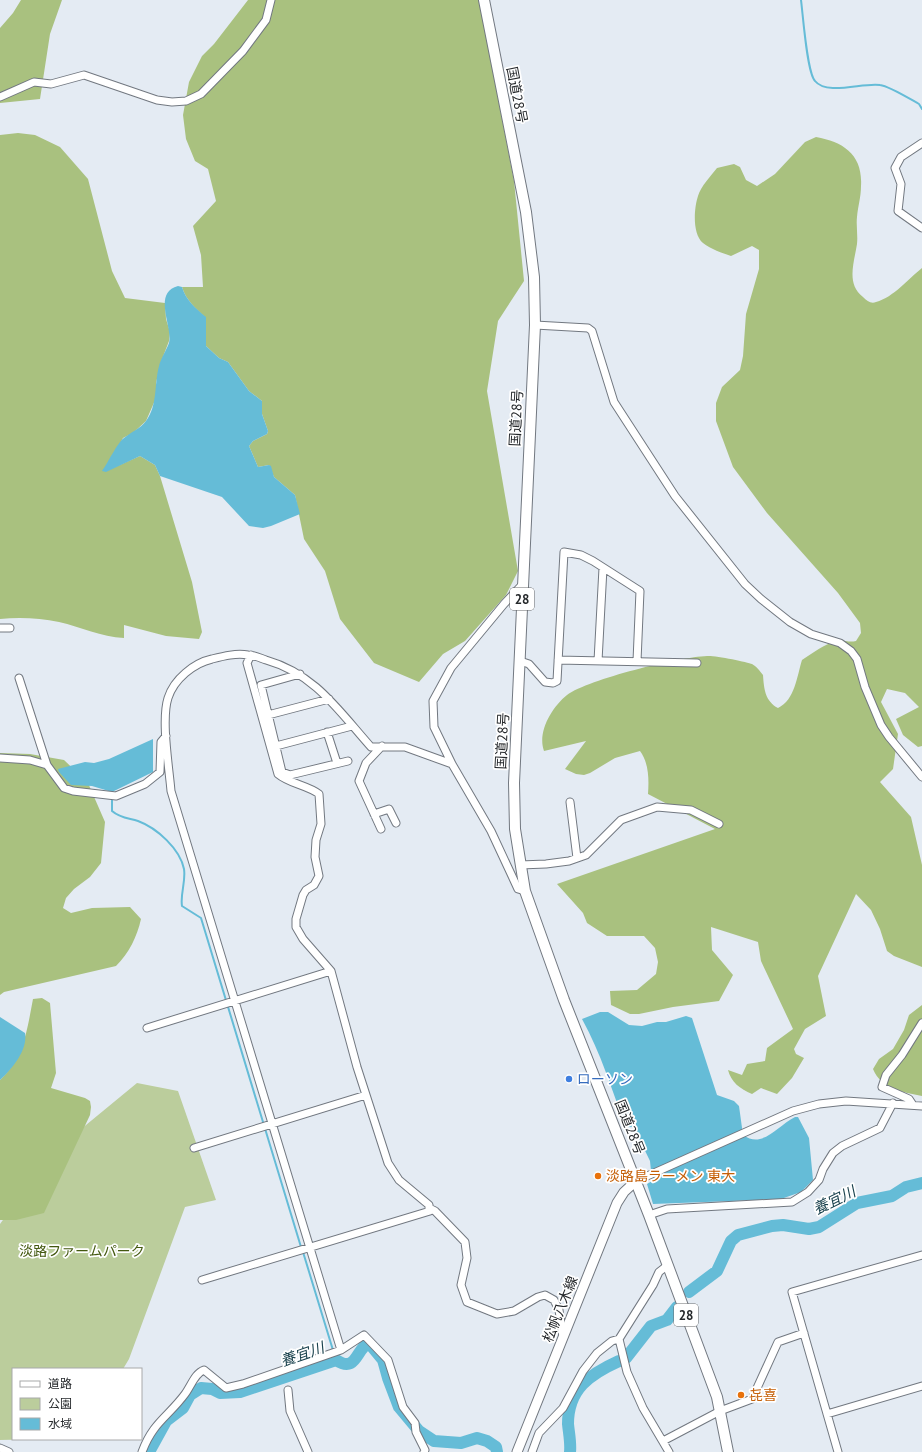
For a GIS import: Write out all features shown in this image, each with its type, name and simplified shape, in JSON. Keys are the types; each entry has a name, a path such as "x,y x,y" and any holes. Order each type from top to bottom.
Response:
{"highway":[{"name":"国道28号","path":"484,0 526,212 534,277 535,325 522,585 514,792 515,829 520,865 525,891 564,1000 650,1215 717,1398 728,1452"}],"main road":[{"name":"松帆八木線","path":"517,1452 617,1203 624,1192 636,1181"}],"street":[{"path":"0,98 34,82 51,84 84,75 157,100 172,102 186,101 201,94 243,51 266,20 271,0"},
{"path":"922,143 901,157 895,168 901,184 898,211 922,228"},
{"path":"535,325 588,328 592,332 614,402 675,496 744,584 761,599 790,622 811,634 840,643 851,651 857,659 865,687 881,725 922,777"},
{"path":"520,661 529,664 545,682 554,683 557,681 564,552 581,555 640,591 638,661"},
{"path":"598,660 603,568"},
{"path":"522,585 504,604 451,668 433,701 434,727 452,764 491,831 518,889 525,891"},
{"path":"0,628 10,628"},
{"path":"340,1351 233,1002 171,791 166,736 169,696 188,671 208,660 228,656 251,655 277,663 300,674 318,687 371,747 405,747 452,764"},
{"path":"251,655 247,663 278,774 284,779 319,794 321,824 316,840 315,857 319,876 314,885 306,890 303,895 296,919 296,927 303,939 331,971 366,1095 388,1163 399,1180 429,1205 429,1208 435,1211 465,1242 467,1258 461,1285 467,1302 497,1314 514,1311 538,1296 545,1295 554,1300 559,1310 563,1337"},
{"path":"558,660 698,663"},
{"path":"300,674 261,685 282,772 290,775 348,761"},
{"path":"19,678 47,765 57,780 68,790 113,797 144,784 160,772 161,742 166,736"},
{"path":"268,715 329,699"},
{"path":"276,746 352,726"},
{"path":"327,732 337,764"},
{"path":"381,829 359,781 366,763 382,746"},
{"path":"0,758 30,760 47,765"},
{"path":"570,802 577,858"},
{"path":"520,865 546,864 586,855 621,820 657,807 692,810 719,824"},
{"path":"374,814 389,808 396,823"},
{"path":"147,1028 331,971"},
{"path":"913,1105 909,1099 882,1087 886,1075 902,1056 922,1023"},
{"path":"194,1148 366,1095"},
{"path":"636,1181 793,1111 818,1104 846,1101 922,1106"},
{"path":"650,1215 667,1209 792,1202 808,1192 819,1180 823,1169 833,1153 842,1146 880,1128 893,1103"},
{"path":"202,1280 430,1211 429,1208"},
{"path":"838,1452 792,1292 922,1255"},
{"path":"532,1452 539,1433 563,1408 583,1371 597,1353 612,1341 619,1339 654,1285 659,1272 668,1266"},
{"path":"663,1441 720,1412 752,1398 778,1342 804,1333"},
{"path":"142,1452 146,1440 156,1424 185,1394 199,1372 204,1370 226,1388 244,1384 340,1351 364,1335 383,1353 388,1360 403,1407 415,1423 416,1432 425,1450 424,1452"},
{"path":"619,1339 627,1372 644,1408 670,1452"},
{"path":"828,1414 922,1386"},
{"path":"288,1390 290,1411 308,1452"},
{"path":"0,1448 9,1452"}],"green space":[{"path":"21,0 62,0 50,34 40,99 0,103 0,28 13,13"},
{"path":"248,0 479,0 514,181 524,281 498,321 487,391 518,571 506,595 465,641 443,654 419,682 374,663 340,619 325,571 304,539 295,495 274,477 269,465 258,467 249,446 253,441 267,434 268,431 262,414 262,401 249,391 228,362 219,358 206,346 205,317 188,300 182,287 203,287 201,255 193,226 216,201 208,169 195,161 186,139 183,115 189,82 202,56 214,44"},
{"path":"18,133 35,135 60,147 88,179 112,271 125,298 165,303 166,319 170,332 169,341 161,362 156,383 156,398 146,421 133,433 123,438 106,471 140,456 155,465 160,476 192,582 202,632 199,639 166,636 124,625 124,638 99,634 52,621 30,618 0,619 0,135"},
{"path":"816,137 835,142 843,147 850,152 859,166 861,175 861,190 857,220 857,244 852,273 854,286 858,292 872,303 883,300 895,292 922,268 922,746 918,747 903,735 896,719 919,707 905,693 887,689 881,702 898,734 893,769 880,782 911,817 922,865 922,967 894,956 887,951 880,929 871,910 856,894 818,976 826,1016 805,1029 794,1049 796,1054 804,1058 792,1078 777,1094 761,1088 752,1094 737,1085 731,1078 728,1070 742,1075 747,1064 765,1061 767,1048 793,1029 761,961 758,942 711,927 712,950 733,975 719,1001 673,1007 639,1014 630,1014 611,1005 610,991 637,990 656,974 658,962 655,948 644,936 607,936 587,923 583,913 557,884 715,829 648,794 647,766 640,751 615,758 584,775 576,774 565,769 586,741 544,751 542,744 544,728 547,720 556,706 567,695 594,682 614,676 676,660 694,657 716,657 753,665 763,675 766,694 770,702 778,708 784,704 792,694 802,660 832,642 856,641 861,633 860,623 838,593 767,513 733,467 716,421 716,403 722,387 740,370 743,356 746,314 759,269 759,250 752,246 731,256 717,251 699,239 695,221 699,192 717,168 734,164 740,167 746,180 757,186 775,174 805,142"},
{"path":"0,753 30,754 64,760 88,783 105,822 101,863 90,877 74,889 66,898 63,908 71,913 92,908 130,907 141,919 132,944 125,956 116,966 4,992 0,995"},
{"path":"42,998 50,1003 56,1073 51,1088 85,1098 90,1101 90,1115 44,1213 16,1220 0,1220 0,1080 8,1071 19,1053 26,1032 33,999"},
{"path":"922,1005 922,1096 900,1091 887,1085 881,1081 873,1069 879,1059 893,1049 904,1030 909,1015"},
{"name":"淡路ファームパーク","path":"137,1083 178,1091 216,1200 185,1207 129,1359 124,1368 12,1368 12,1440 0,1440 0,1224 52,1153"}],"water":[{"path":"178,286 182,287 191,304 206,317 206,346 219,358 228,362 249,391 262,401 262,414 268,431 267,434 253,441 249,446 258,467 271,466 274,477 295,495 300,514 263,528 249,526 222,497 160,476 155,465 140,456 106,472 102,471 121,441 141,426 150,415 154,401 157,373 169,343 165,311 166,296 170,290"},
{"path":"153,739 153,772 112,792 92,786 71,785 58,769 85,762 94,763 109,759"},
{"path":"600,1012 608,1012 629,1025 642,1026 657,1022 666,1022 686,1016 692,1018 717,1095 734,1101 739,1106 743,1135 750,1139 763,1138 770,1135 788,1121 798,1117 809,1138 813,1180 801,1192 781,1199 653,1204 647,1184 652,1181 650,1161 635,1130 632,1127 626,1127 601,1059 582,1019"},
{"path":"0,1017 25,1033 25,1039 22,1052 18,1059 0,1080"}],"waterway":[{"path":"801,0 808,56 812,76 815,81 828,88 873,85 884,86 919,104 922,109"},
{"path":"112,792 112,811 121,816 145,824 153,829 167,840 182,861 184,869 182,906 201,918 301,1247"},
{"name":"養宜川","path":"689,1292 717,1271 731,1241 738,1235 772,1226 783,1225 809,1229 819,1227 857,1203 892,1196 906,1187 922,1183"},
{"path":"303,1252 336,1360"},
{"name":"養宜川","path":"626,1358 651,1326 667,1320 677,1307"},
{"name":"養宜川","path":"149,1452 166,1421 183,1408 190,1395 201,1388 212,1389 220,1393 240,1392 336,1360 348,1364 356,1359 361,1350 369,1343 383,1360 399,1407 419,1431 434,1441 461,1443 477,1438 487,1441 496,1447 497,1452"},
{"name":"養宜川","path":"570,1452 568,1424 569,1412 576,1392 590,1377 619,1361"}],"place":[{"name":"ローソン","path":"569,1079"},
{"name":"淡路島ラーメン 東大","path":"598,1176"},
{"name":"㐂喜","path":"741,1395"}]}
